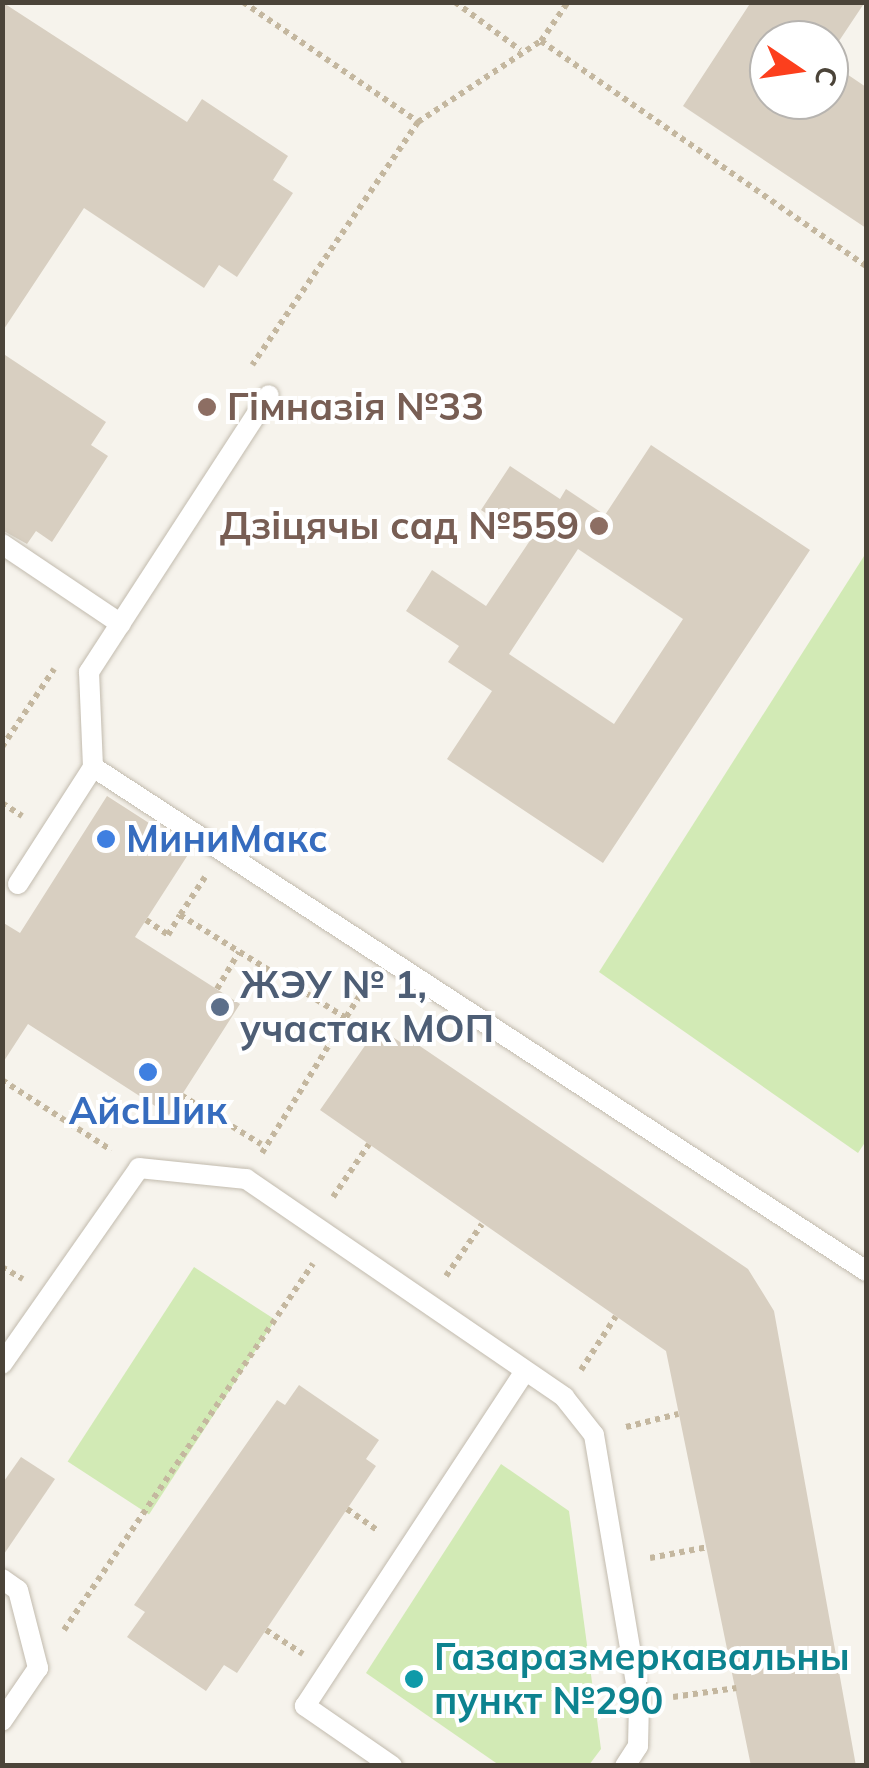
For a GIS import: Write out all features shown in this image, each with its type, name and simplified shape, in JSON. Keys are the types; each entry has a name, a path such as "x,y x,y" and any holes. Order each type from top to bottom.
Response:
{"lane":[{"path":"18,884 93,767 89,672 269,395"},
{"path":"2,544 121,624"},
{"path":"93,767 866,1271"},
{"path":"2,1364 138,1168 246,1180 564,1397 594,1435 638,1702 638,1746 625,1766"},
{"path":"392,1766 305,1706 524,1372"},
{"path":"2,1579 18,1590 38,1668 2,1721"}],"path":[{"path":"243,2 418,122"},
{"path":"454,2 520,50"},
{"path":"243,378 418,122 520,50 540,41 568,2"},
{"path":"540,41 866,266"},
{"path":"2,747 95,606"},
{"path":"2,804 16,812"},
{"path":"146,920 168,935 222,851"},
{"path":"180,915 346,1018"},
{"path":"217,989 240,952"},
{"path":"246,1180 384,956"},
{"path":"2,1080 138,1168"},
{"path":"181,1095 266,1147"},
{"path":"312,1226 369,1144"},
{"path":"426,1305 482,1224"},
{"path":"38,1668 330,1240"},
{"path":"564,1397 616,1316"},
{"path":"594,1435 678,1414"},
{"path":"616,1564 708,1547"},
{"path":"638,1702 736,1688"}],"green space":[{"path":"866,553 866,1141 858,1153 599,972"},
{"path":"194,1267 275,1320 149,1514 68,1462"},
{"path":"501,1464 569,1511 601,1749 589,1765 499,1765 366,1673"}],"building":[{"path":"2,2 187,122 202,99 288,156 273,180 293,193 237,277 219,265 204,288 84,208 2,332"},
{"path":"751,2 865,2 849,26 849,20 749,20 749,120 849,120 849,76 866,87 866,228 683,106"},
{"path":"2,353 106,422 91,445 108,456 52,542 36,531 27,544 2,530"},
{"path":"651,445 810,550 603,863 447,759 492,691 448,662 459,646 406,611 432,570 486,606 529,542 481,510 510,466 560,499 566,489 605,515","holes":["578,549 683,619 614,724 509,654"]},
{"name":"ЖЭУ № 1, участак МОП","path":"107,796 191,850 135,937 240,1004 169,1115 28,1024 2,1064 2,922 20,933"},
{"path":"378,1027 406,1046 411,1040 748,1269 774,1311 856,1766 751,1766 666,1351 320,1110"},
{"path":"299,1385 379,1440 366,1459 376,1466 237,1673 224,1665 206,1691 127,1637 145,1612 134,1605 277,1400 285,1405"},
{"path":"21,1457 55,1479 2,1557 2,1484"}],"place":[{"name":"Гімназія №33","path":"207,407"},
{"name":"Дзіцячы сад №559","path":"599,526"},
{"name":"МиниМакс","path":"106,839"},
{"name":"ЖЭУ № 1, участак МОП","path":"220,1007"},
{"name":"АйсШик","path":"148,1072"},
{"name":"Газаразмеркавальны пункт №290","path":"414,1679"}]}
